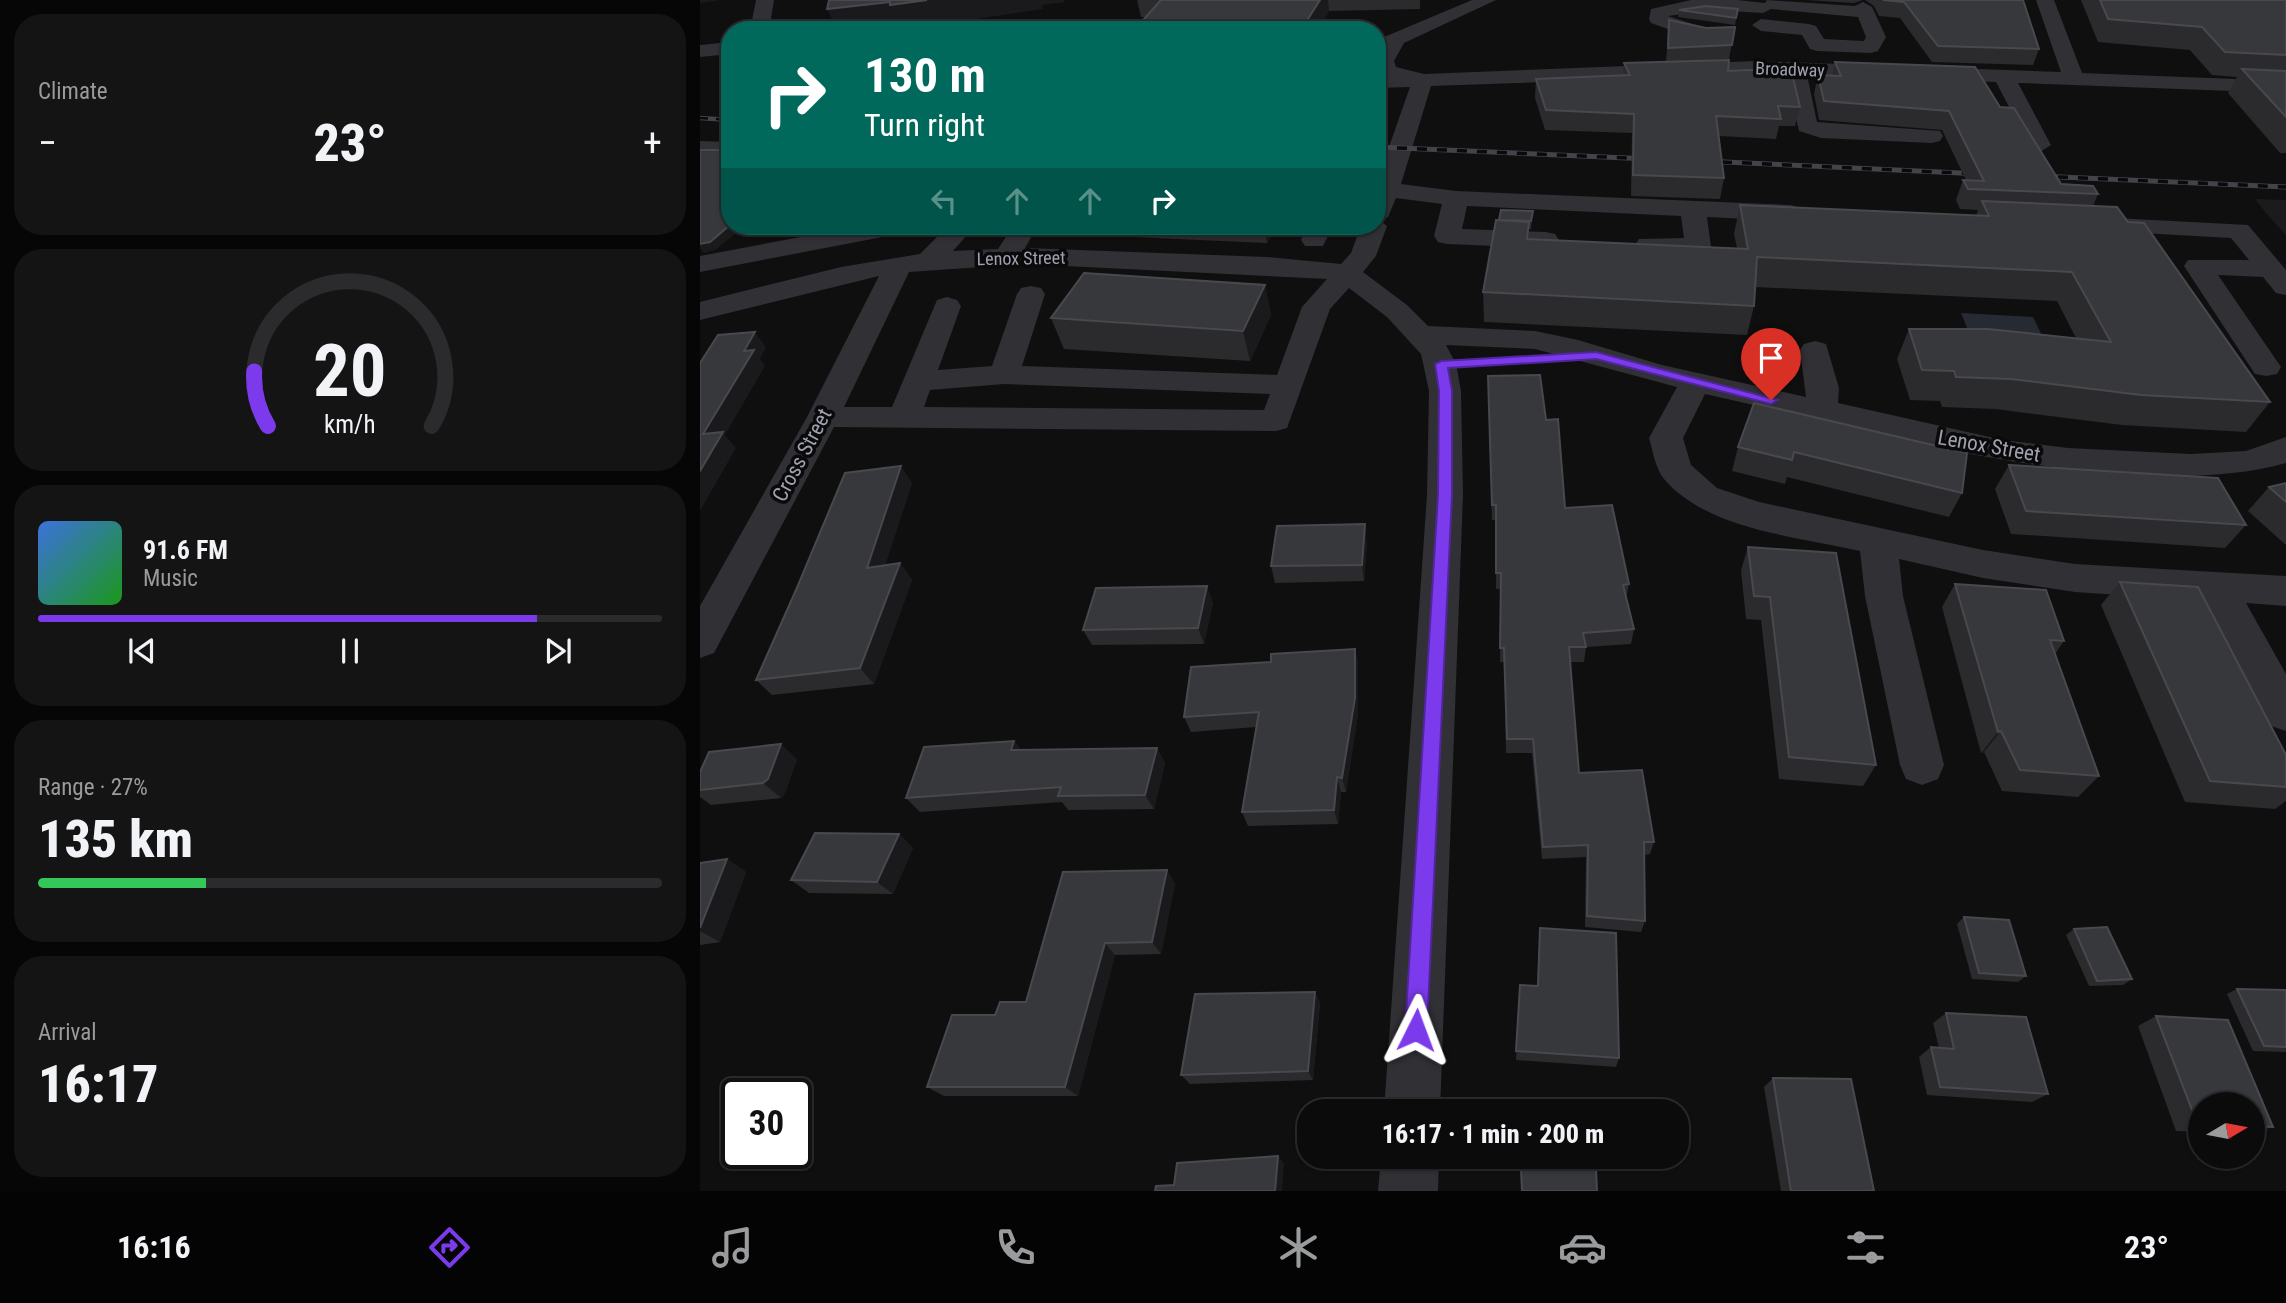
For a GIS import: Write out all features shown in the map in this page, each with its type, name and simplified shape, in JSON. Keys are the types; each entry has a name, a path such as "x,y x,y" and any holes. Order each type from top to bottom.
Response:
{"street":[{"path":"761,21 765,0"},
{"path":"1386,42 1487,0"},
{"path":"2045,0 2074,80"},
{"path":"1763,14 1732,33 1712,34 1670,26 1658,19 1658,13 1682,2 1696,1 1763,14 1809,23 1817,45 1871,47 1876,37 1863,10 1763,14"},
{"path":"1755,67 1763,14"},
{"path":"700,49 721,47"},
{"name":"Broadway","path":"1386,82 1755,67 2286,87"},
{"path":"1386,68 1387,71 1423,80 1386,177"},
{"path":"1795,69 1807,126 1821,131 1932,136"},
{"path":"2004,77 2040,145"},
{"path":"700,148 721,149"},
{"path":"1386,189 1456,198 1815,214"},
{"path":"1456,198 1447,236 1572,242"},
{"path":"1628,244 1698,247 1693,209"},
{"path":"2075,224 2239,230 2279,278"},
{"path":"700,264 851,235"},
{"name":"Cross Street","path":"700,642 824,416 913,264 950,235"},
{"path":"1006,257 1020,235"},
{"path":"824,416 1276,421 1316,307 1363,256 1371,235"},
{"name":"Lenox Street","path":"700,311 832,276 913,264 1006,257 1107,257 1284,266 1347,273"},
{"path":"2266,367 2198,266 2279,278"},
{"path":"1347,273 1397,311 1431,350 1445,391 1445,495 1413,1099"},
{"path":"1004,375 1031,294"},
{"path":"904,417 947,306"},
{"name":"Lenox Street","path":"1431,350 1596,355 1695,383 1967,445 2068,459 2191,466 2246,461 2281,453 2286,448"},
{"path":"1815,350 1823,388 1822,411"},
{"path":"918,380 1004,375 1289,385"},
{"path":"1695,383 1666,438 1675,470 1705,497 1754,514 1878,542 2075,578 2286,591"},
{"path":"1878,542 1884,596 1922,765"},
{"path":"2218,587 2286,713"},
{"path":"1408,1191 1409,1169"}],"shaded area":[{"path":"2255,199 2286,200 2286,235 2266,213"},
{"path":"1961,313 2033,317 2047,346 1968,330"}],"building":[{"path":"829,0 927,0 827,9"},
{"path":"1161,0 1320,0 1307,21 1142,21"},
{"path":"1883,0 2023,0 2039,49 1938,46 1904,2"},
{"path":"2100,0 2286,0 2286,55 2225,52 2202,27 2108,19"},
{"path":"1706,6 1738,9 1736,18 1679,10"},
{"path":"1669,20 1706,28 1735,27 1732,45 1668,48"},
{"path":"1729,60 1728,71 1770,69 1771,73 1792,74 1800,107 1778,106 1781,119 1716,116 1724,178 1633,175 1634,114 1546,110 1536,79 1630,75 1624,63"},
{"path":"1835,62 1975,67 2000,107 2014,108 2061,184 2093,186 2098,194 1968,189 1963,180 1984,181 1949,111 1824,101 1818,75 1841,76"},
{"path":"2242,69 2286,71 2286,117"},
{"path":"700,150 721,150 721,233 710,242 700,244"},
{"path":"1982,201 2117,207 2128,222 2144,223 2270,402 2141,395 2011,379 1956,377 1954,371 1922,370 1909,329 1988,329 2111,342 2072,272 1757,257 1754,306 1483,292 1496,220 1529,222 1527,239 1748,249 1740,205 1989,216"},
{"path":"1501,210 1533,211 1531,221 1499,220"},
{"path":"1084,273 1265,285 1243,331 1051,318"},
{"path":"755,332 744,351 754,350 703,434 723,432 700,471 700,363 718,335"},
{"path":"1540,375 1546,420 1558,419 1565,508 1612,505 1629,584 1623,585 1634,629 1583,633 1586,647 1569,647 1579,773 1642,770 1654,842 1644,842 1645,921 1587,916 1588,845 1543,847 1533,739 1507,739 1504,648 1500,648 1501,573 1496,573 1496,505 1492,505 1488,376"},
{"path":"1754,403 1967,453 1962,493 1794,452 1792,460 1738,447"},
{"path":"2009,465 2218,478 2246,525 2026,511"},
{"path":"901,466 867,568 900,563 860,668 756,680 845,473"},
{"path":"2286,483 2286,502 2269,487"},
{"path":"1365,524 1362,565 1271,566 1277,526"},
{"path":"1748,547 1836,553 1876,765 1789,757 1770,597 1754,596"},
{"path":"2120,582 2198,587 2286,755 2286,787 2210,781"},
{"path":"1955,584 2046,590 2064,641 2050,640 2099,776 2020,770 2001,731 1998,732"},
{"path":"1207,586 1198,628 1083,630 1096,588"},
{"path":"1355,649 1355,698 1342,778 1337,777 1334,810 1242,812 1259,712 1184,717 1191,667 1271,662 1271,654"},
{"path":"1014,741 1011,750 1157,748 1145,795 1058,796 1061,787 906,798 924,747"},
{"path":"781,744 768,779 763,783 700,790 700,772 709,752"},
{"path":"815,833 899,834 877,882 791,880"},
{"path":"727,859 700,928 700,863"},
{"path":"1167,870 1152,942 1105,943 1065,1087 927,1087 952,1015 995,1015 1000,1002 1026,1002 1063,872"},
{"path":"1964,917 2009,920 2026,976 1979,973"},
{"path":"2107,927 2132,979 2097,981 2074,929"},
{"path":"1540,928 1616,933 1619,1058 1516,1051 1520,985 1538,986"},
{"path":"2237,989 2286,990 2286,1047 2264,1046"},
{"path":"1315,992 1308,1071 1181,1075 1195,994"},
{"path":"1946,1013 2026,1017 2048,1094 1940,1087 1931,1047 1954,1049"},
{"path":"2156,1016 2228,1020 2258,1092 2188,1092 2188,1100"},
{"path":"1773,1078 1851,1079 1874,1191 1791,1191"},
{"path":"2265,1108 2273,1127 2265,1127"},
{"path":"1278,1156 1275,1191 1155,1191 1156,1186 1174,1185 1177,1163"},
{"path":"1521,1169 1596,1169 1597,1191 1522,1191"}],"railway":[{"path":"700,118 721,119"},
{"path":"1386,147 1650,159"},
{"path":"1702,161 1982,174"},
{"path":"2038,176 2286,187"}],"route":[{"path":"1416,1030 1445,495 1445,391 1441,364 1596,355 1656,373 1771,400"}]}
